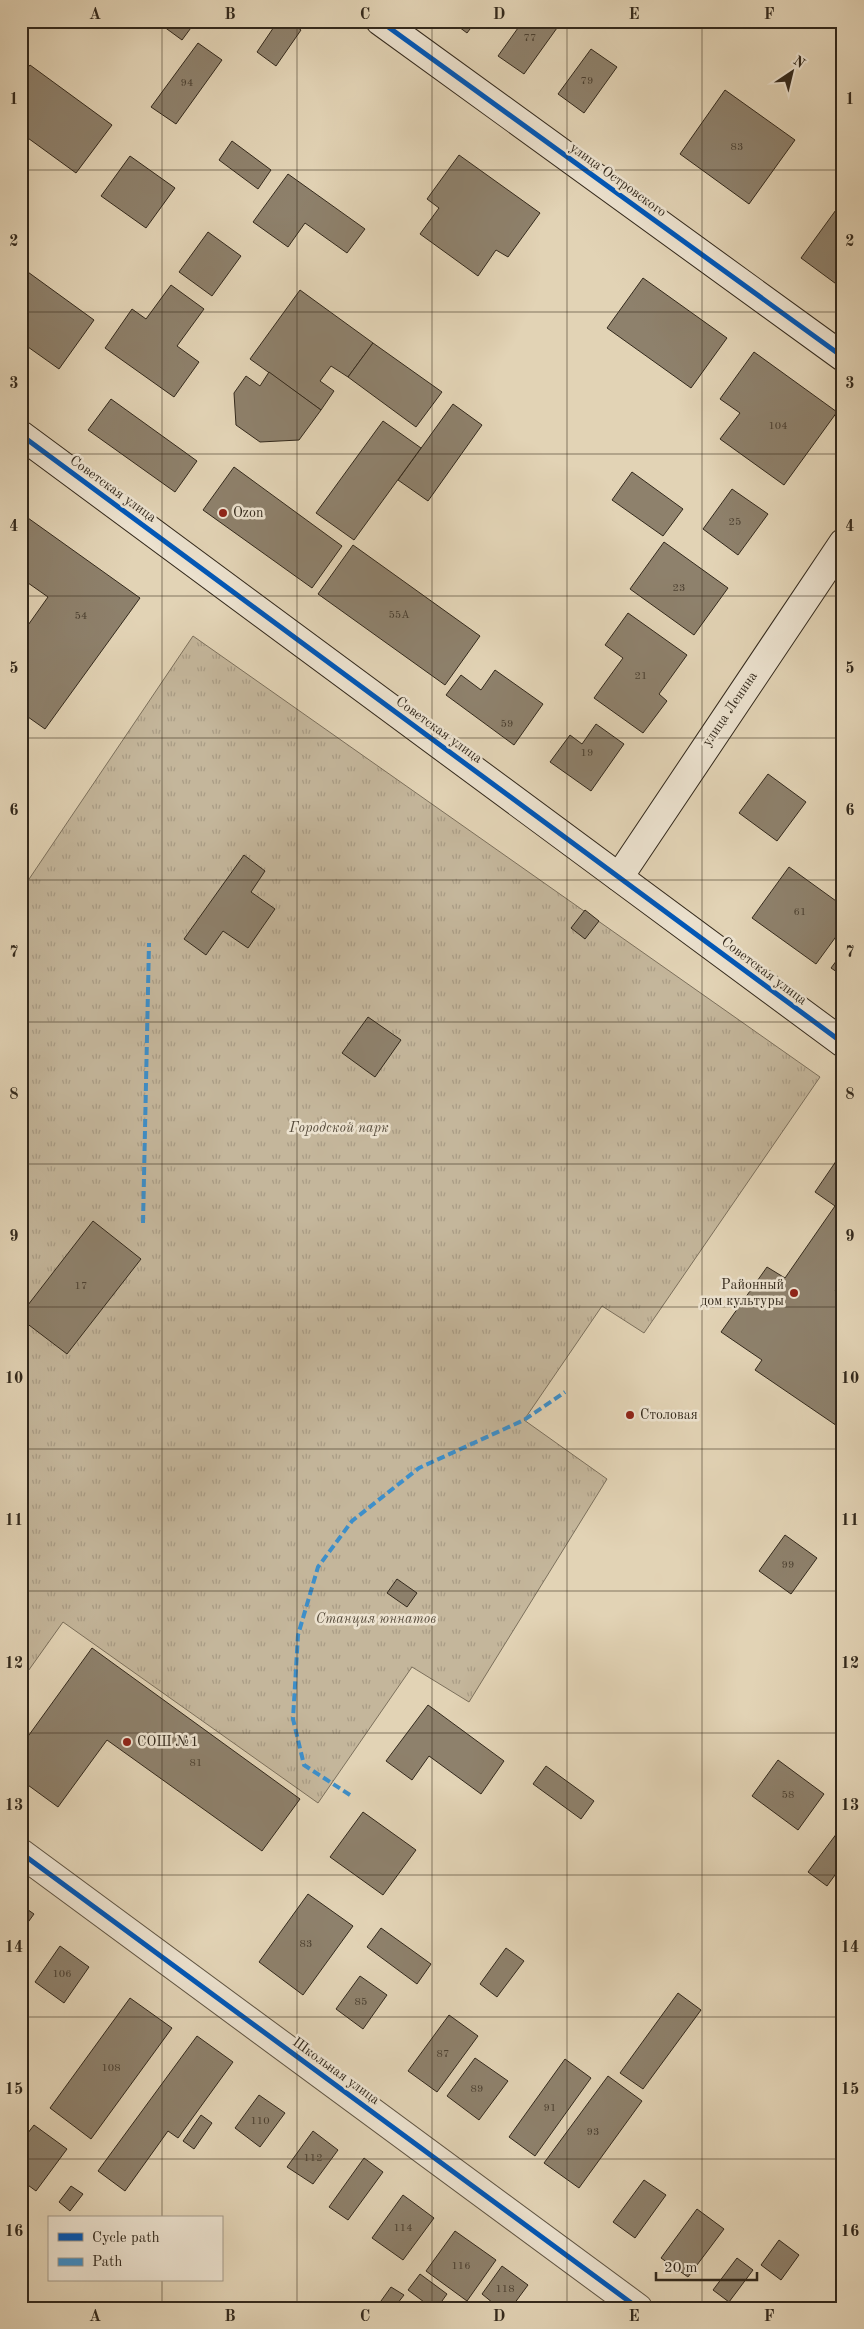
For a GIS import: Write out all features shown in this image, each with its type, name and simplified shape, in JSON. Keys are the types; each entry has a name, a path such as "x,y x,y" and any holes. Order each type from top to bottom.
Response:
{"street":[{"name":"улица Островского","path":"380,21 843,357"},
{"name":"Советская улица","path":"21,435 843,1043"},
{"name":"улица Ленина","path":"619,877 843,543"},
{"name":"Школьная улица","path":"21,1853 638,2308"}],"green space":[{"name":"Городской парк","path":"193,636 820,1077 644,1333 602,1306 524,1420 607,1479 469,1702 412,1667 318,1803 63,1622 21,1681 21,891"}],"building":[{"path":"156,21 196,21 182,40"},
{"path":"278,21 289,21 301,30 276,66 257,52"},
{"path":"451,21 476,21 467,33"},
{"path":"523,21 562,21 524,74 498,56"},
{"path":"198,43 222,60 176,124 151,107"},
{"path":"591,49 617,67 584,113 558,94"},
{"path":"30,65 112,125 76,173 21,133 21,76"},
{"path":"725,90 795,140 749,204 680,154"},
{"path":"232,141 271,170 258,189 219,160"},
{"path":"459,155 540,213 508,257 496,250 478,276 420,234 439,208 427,199"},
{"path":"130,156 175,188 146,228 101,196"},
{"path":"288,174 365,229 347,253 305,223 288,247 253,222"},
{"path":"841,203 843,204 843,289 801,258"},
{"path":"208,232 241,256 212,296 179,272"},
{"path":"21,267 94,320 59,369 21,342"},
{"path":"643,278 727,338 691,388 607,328"},
{"path":"171,285 204,309 177,346 199,362 174,397 105,348 132,309 146,319"},
{"path":"300,290 373,343 348,377 331,366 320,381 334,391 321,410 250,359"},
{"path":"373,343 442,392 416,427 348,377"},
{"path":"754,352 837,412 784,485 720,439 740,413 720,399"},
{"path":"269,372 321,410 299,440 260,442 236,425 234,393 246,376 260,386"},
{"path":"111,399 197,461 175,492 88,430"},
{"path":"453,404 482,425 428,501 398,480"},
{"path":"383,421 421,448 354,540 316,513"},
{"path":"234,467 342,546 312,588 203,510"},
{"path":"632,472 683,509 663,536 612,500"},
{"path":"732,489 768,514 738,555 703,529"},
{"path":"21,513 140,598 45,729 21,712 21,635 48,597 21,578"},
{"path":"664,542 728,588 694,635 630,589"},
{"path":"353,545 480,636 445,685 318,594"},
{"path":"628,613 687,655 659,694 667,701 643,733 594,698 623,658 605,645"},
{"path":"495,670 543,704 514,745 446,695 461,675 481,690"},
{"path":"596,724 624,744 591,791 550,762 570,735 582,744"},
{"path":"768,774 806,802 777,841 739,813"},
{"path":"244,855 265,871 251,892 275,909 248,948 223,931 206,955 184,939"},
{"path":"789,867 843,906 843,927 816,964 752,918"},
{"path":"585,910 599,921 585,939 571,928"},
{"path":"843,952 843,976 831,968"},
{"path":"368,1017 401,1040 375,1077 342,1053"},
{"name":"Районный дом культуры","path":"843,1151 843,1280 835,1291 843,1296 843,1430 755,1370 762,1360 721,1332 767,1267 785,1278 835,1206 815,1192"},
{"path":"93,1221 141,1259 67,1354 21,1319 21,1314"},
{"path":"785,1535 817,1558 791,1594 759,1571"},
{"path":"397,1579 417,1593 407,1607 387,1593"},
{"path":"92,1648 300,1799 262,1851 107,1740 58,1807 21,1780 21,1746"},
{"path":"428,1705 504,1761 481,1794 429,1756 412,1780 386,1761"},
{"path":"778,1760 824,1794 798,1830 752,1796"},
{"path":"546,1766 594,1801 581,1819 533,1784"},
{"path":"363,1812 416,1850 383,1895 330,1857"},
{"path":"843,1825 843,1864 827,1886 808,1872"},
{"path":"308,1894 353,1926 303,1995 259,1962"},
{"path":"21,1905 34,1914 21,1932"},
{"path":"381,1928 431,1964 417,1984 367,1947"},
{"path":"60,1946 89,1967 64,2003 35,1982"},
{"path":"506,1948 524,1961 497,1997 480,1984"},
{"path":"360,1976 387,1995 363,2029 336,2009"},
{"path":"678,1993 701,2010 643,2089 620,2073"},
{"path":"130,1998 172,2028 91,2139 50,2108"},
{"path":"449,2015 478,2036 437,2092 408,2071"},
{"path":"197,2036 233,2062 178,2138 168,2131 125,2191 98,2171"},
{"path":"475,2058 508,2081 479,2120 447,2096"},
{"path":"565,2059 591,2078 535,2156 509,2137"},
{"path":"608,2076 642,2101 579,2188 544,2163"},
{"path":"259,2095 285,2113 260,2147 235,2128"},
{"path":"201,2115 212,2123 194,2149 183,2141"},
{"path":"34,2125 67,2149 36,2191 21,2180 21,2142"},
{"path":"313,2131 338,2150 313,2184 287,2167"},
{"path":"364,2158 383,2172 348,2220 329,2207"},
{"path":"644,2180 666,2195 635,2238 613,2222"},
{"path":"71,2186 83,2194 70,2211 59,2202"},
{"path":"403,2195 434,2218 403,2260 372,2238"},
{"path":"697,2209 724,2229 688,2277 661,2258"},
{"path":"455,2231 496,2260 467,2301 426,2271"},
{"path":"779,2240 799,2255 781,2280 761,2265"},
{"path":"737,2258 753,2270 729,2302 713,2290"},
{"path":"502,2266 528,2285 511,2308 499,2308 482,2294"},
{"path":"420,2274 447,2294 437,2308 432,2308 408,2290"},
{"path":"391,2287 404,2295 394,2308 376,2308"}],"marked path":[{"path":"143,1223 149,943"},
{"path":"350,1795 304,1765 293,1719 298,1635 318,1567 352,1521 419,1468 524,1420 565,1392"}],"cycle path":[{"path":"380,21 843,357"},
{"path":"21,435 843,1043"},
{"path":"21,1853 638,2308"}],"place":[{"name":"Ozon","path":"223,513"},
{"name":"Районный дом культуры","path":"794,1293"},
{"name":"Столовая","path":"630,1415"},
{"name":"СОШ №1","path":"127,1742"}],"park label":[{"name":"Станция юннатов","path":"376,1619"}]}
